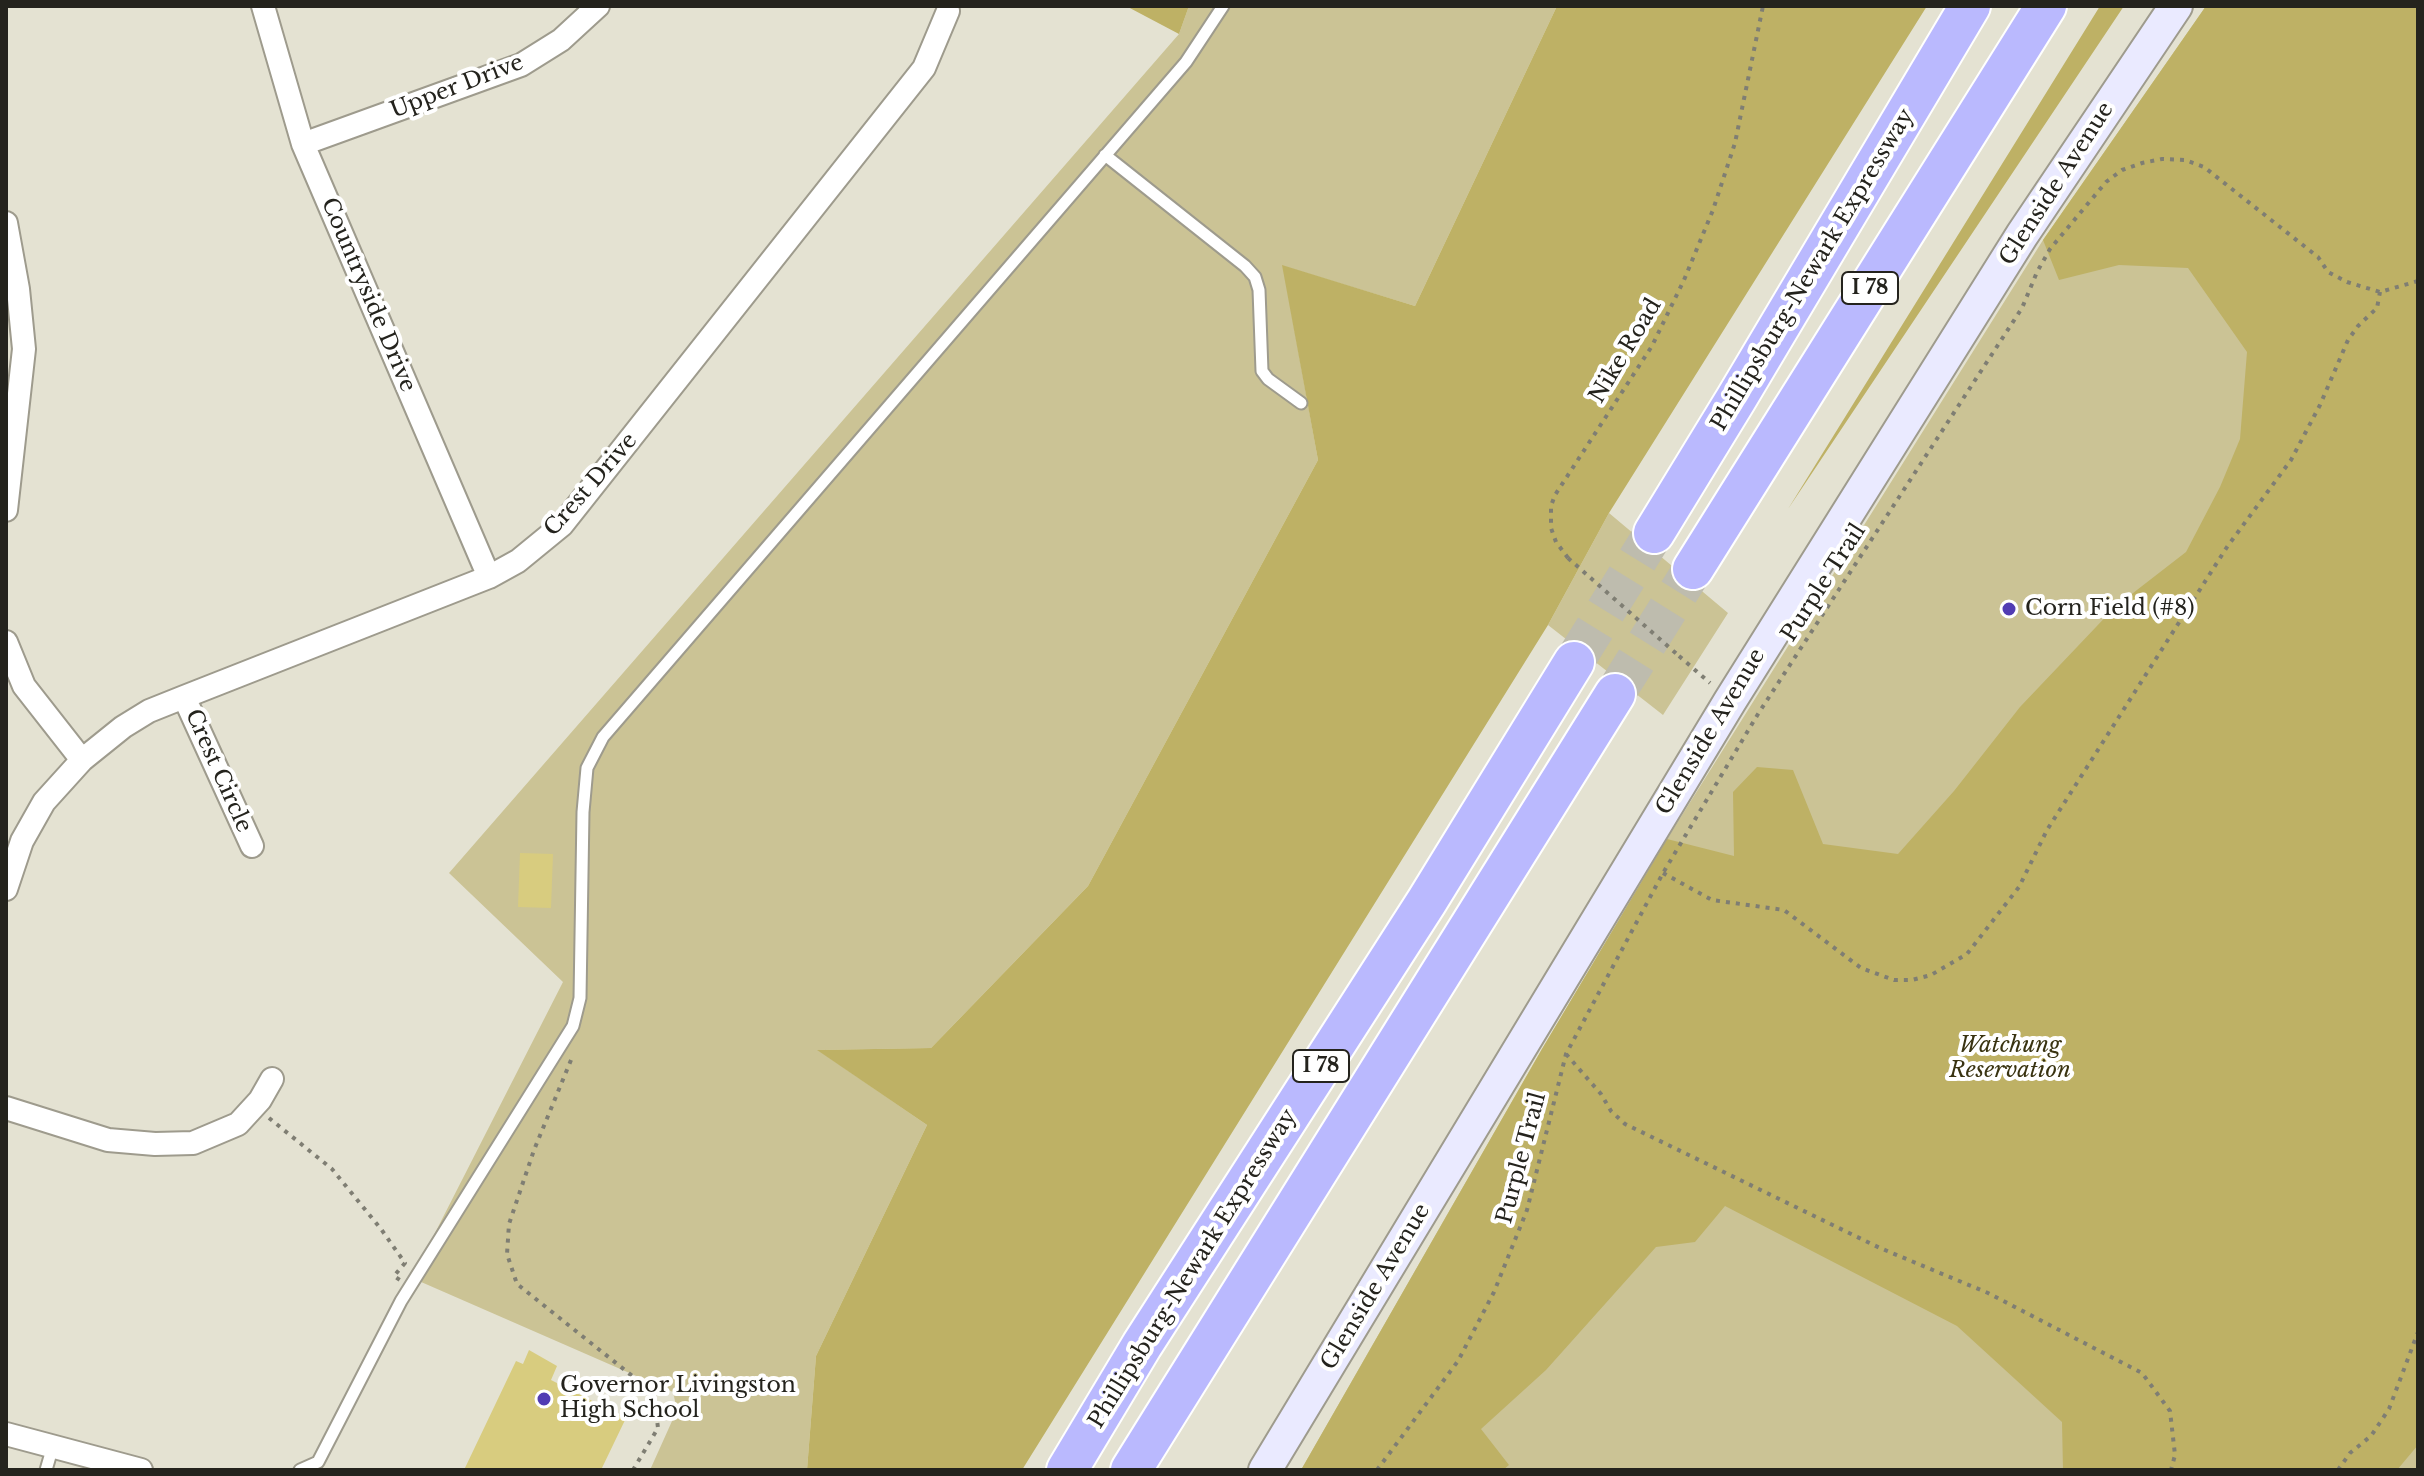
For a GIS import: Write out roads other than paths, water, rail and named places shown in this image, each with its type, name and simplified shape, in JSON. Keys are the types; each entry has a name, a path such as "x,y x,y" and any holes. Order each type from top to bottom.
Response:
{"highway":[{"name":"Phillipsburg-Newark Expressway","path":"1654,533 1970,6"},
{"name":"I 78","path":"1693,569 2046,6"},
{"name":"Phillipsburg-Newark Expressway","path":"1067,1470 1142,1345 1427,901 1574,662"},
{"name":"I 78","path":"1131,1470 1615,694"}],"main road":[{"name":"Glenside Avenue","path":"1265,1470 1730,701 2022,235 2176,6"}],"street":[{"name":"Countryside Drive","path":"263,6 303,144 489,577"},
{"name":"Upper Drive","path":"303,144 521,65 561,40 598,6"},
{"name":"Crest Drive","path":"6,889 22,841 44,802 82,760 123,727 149,711 489,577 518,561 562,525 924,68 948,11"},
{"path":"6,223 18,289 24,349 6,510"},
{"path":"6,642 24,686 82,760"},
{"name":"Crest Circle","path":"184,697 252,846"},
{"path":"6,1108 108,1140 193,1143 238,1124 272,1079"},
{"path":"6,1434 141,1470"}],"lane":[{"path":"300,1470 318,1462 401,1301 573,1026 580,998 583,812 587,768 603,737 1186,62 1223,6"},
{"path":"1105,155 1255,277 1259,290 1262,371 1301,403"},
{"path":"46,1470 53,1446"}],"tunnel":[{"path":"1574,662 1654,533"},
{"path":"1615,694 1693,569"}],"place":[{"name":"Corn Field (#8)","path":"2009,609"},
{"name":"Governor Livingston High School","path":"544,1399"}],"park label":[{"name":"Watchung Reservation","path":"2010,1058"}]}
